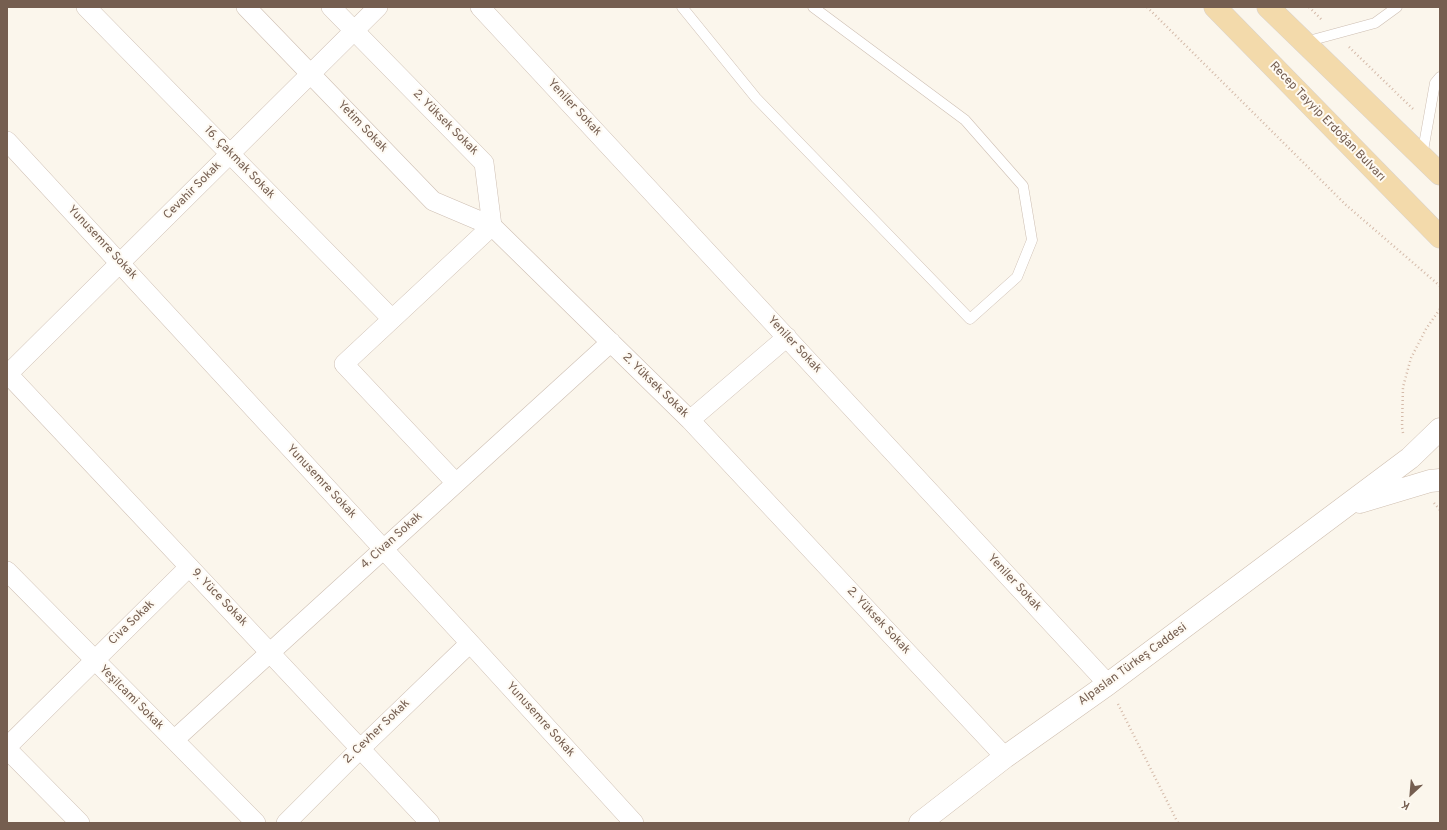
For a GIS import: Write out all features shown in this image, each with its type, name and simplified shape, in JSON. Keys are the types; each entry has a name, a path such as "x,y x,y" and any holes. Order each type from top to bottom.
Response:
{"main road":[{"name":"Recep Tayyip Erdoğan Bulvarı","path":"1215,7 1440,237"},
{"path":"1268,7 1440,174"},
{"name":"Alpaslan Türkeş Caddesi","path":"920,823 1005,757 1108,684 1410,458 1440,429"},
{"name":"Alpaslan Türkeş Caddesi","path":"1346,506 1430,482"}],"street":[{"name":"16. Çakmak Sokak","path":"86,7 392,319"},
{"name":"Yetim Sokak","path":"246,7 433,200 492,226"},
{"name":"2. Yüksek Sokak","path":"331,7 484,163 492,226 690,420 1005,757"},
{"name":"Cevahir Sokak","path":"8,374 378,7"},
{"name":"Yeniler Sokak","path":"480,7 1108,684"},
{"name":"Yunusemre Sokak","path":"7,141 470,643 631,822"},
{"path":"456,483 344,364 492,226"},
{"path":"690,420 787,337"},
{"name":"4. Civan Sokak","path":"174,740 610,342"},
{"name":"9. Yüce Sokak","path":"8,374 271,652 430,823"},
{"name":"Civa Sokak","path":"7,748 189,567"},
{"name":"Yeşilcami Sokak","path":"7,571 256,823"},
{"name":"2. Cevher Sokak","path":"286,823 470,643"},
{"path":"7,748 80,823"}],"lane":[{"path":"682,7 756,98 970,319 1017,277 1032,240 1023,186 965,120 813,7"},
{"path":"1304,42 1375,23 1397,7"},
{"path":"1422,156 1435,83 1440,77"}],"path":[{"path":"1147,7 1346,205 1440,286"},
{"path":"1309,7 1428,123"},
{"path":"1410,458 1402,427 1404,387 1411,358 1426,329 1440,309"},
{"path":"1430,482 1440,510"},
{"path":"1108,684 1178,823"}]}
